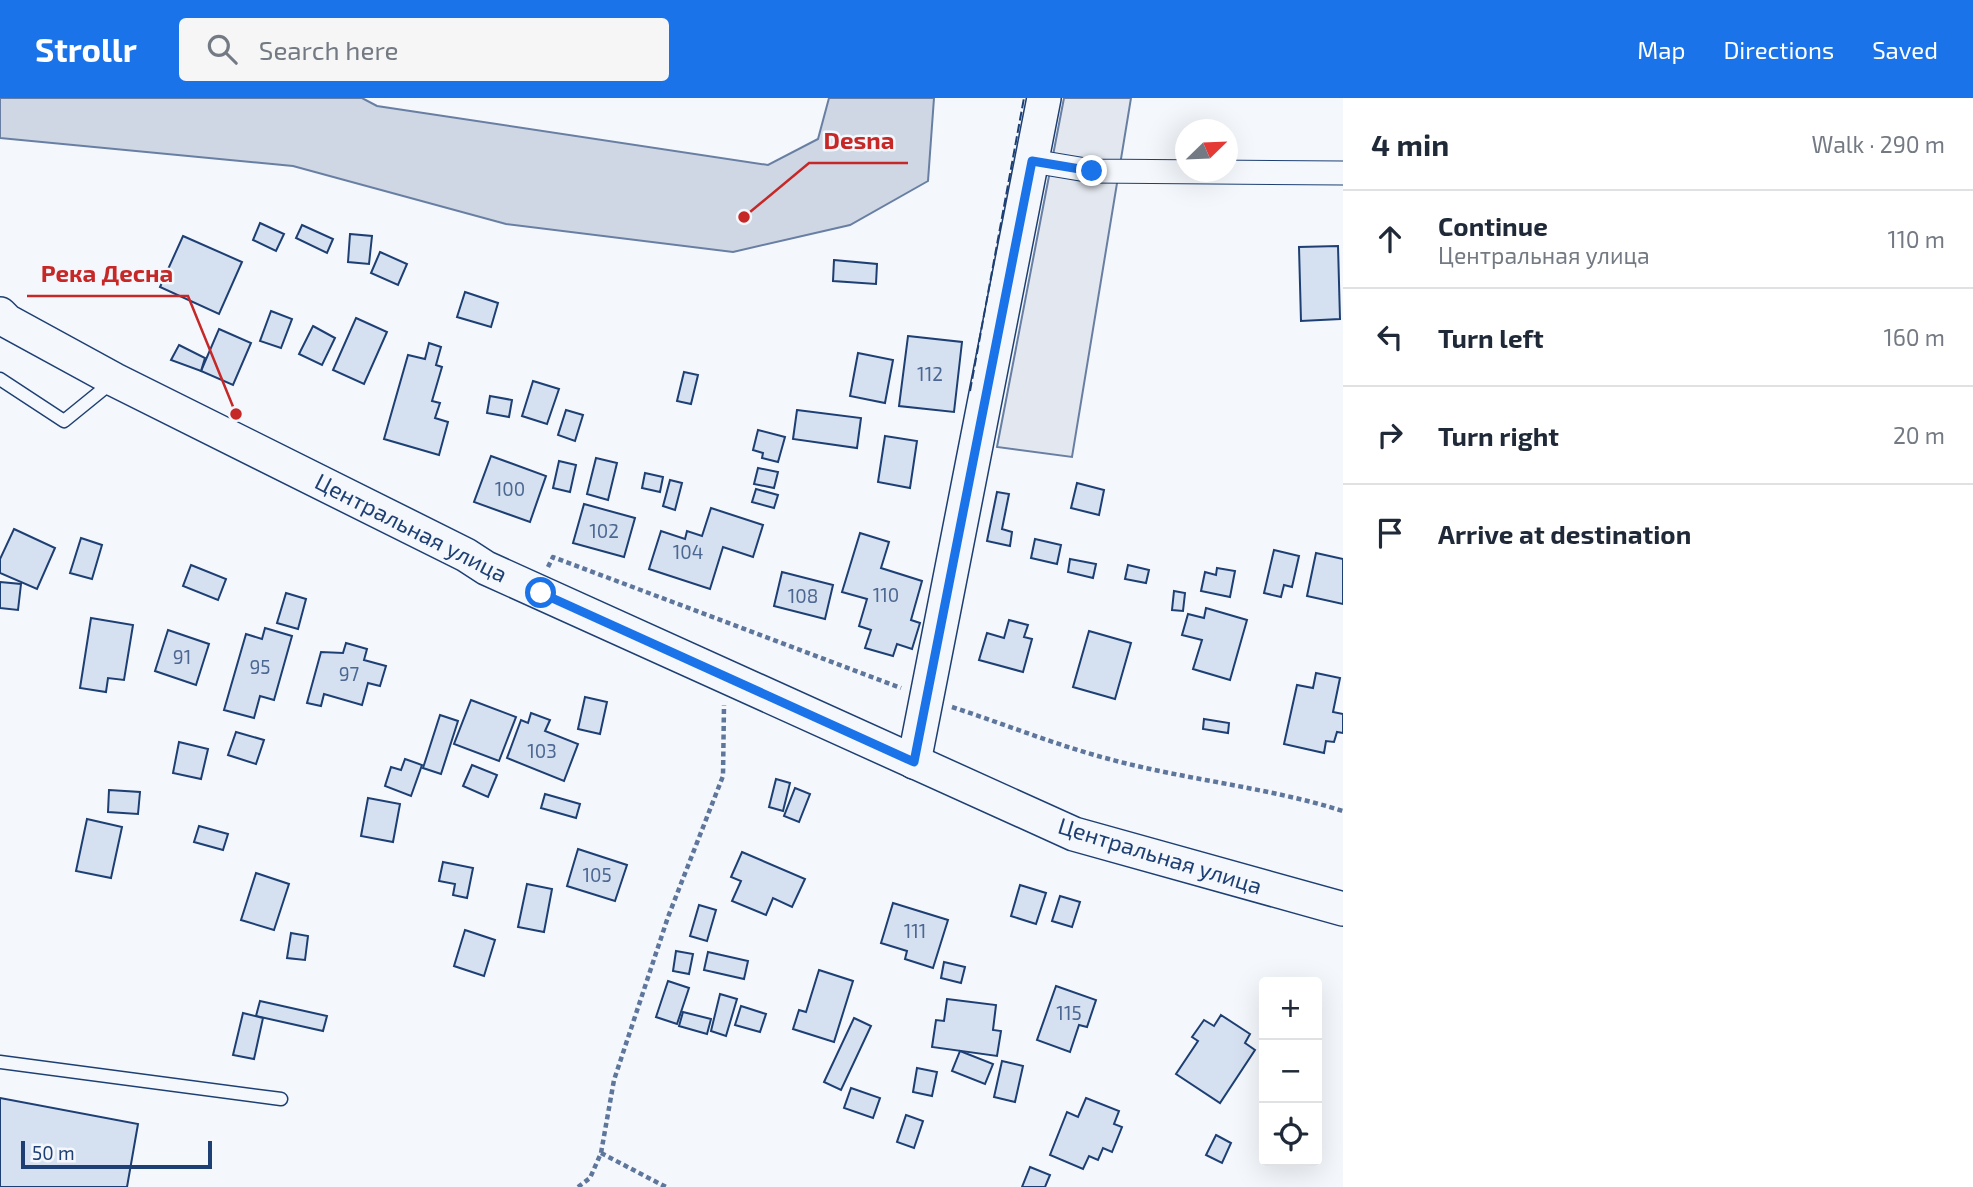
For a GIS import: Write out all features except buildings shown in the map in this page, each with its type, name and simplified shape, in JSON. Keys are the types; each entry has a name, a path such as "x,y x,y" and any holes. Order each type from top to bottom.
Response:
{"street":[{"path":"914,762 1044,98"},
{"path":"1032,161 1092,171 1343,173"},
{"name":"Центральная улица","path":"0,314 7,321 115,380 486,568 1074,834 1343,909"}],"lane":[{"path":"0,379 64,421 115,380"},
{"path":"0,1062 281,1099"}],"path":[{"path":"578,1187 590,1178 601,1153 614,1080 668,918 723,776 724,701"},
{"path":"946,704 1108,759 1217,784 1306,800 1343,811"},
{"path":"601,1153 666,1187"}],"shaded area":[{"path":"0,98 362,98 377,106 768,165 818,139 829,98 934,98 928,181 850,225 733,252 506,224 293,166 0,138"},
{"path":"1064,98 1131,98 1072,457 997,447"}],"fence":[{"path":"970,391 1024,98"}],"place":[{"name":"Desna","path":"744,217"},
{"name":"Река Десна","path":"236,414"}],"route":[{"path":"541,593 914,762 1032,161 1092,171"}]}
